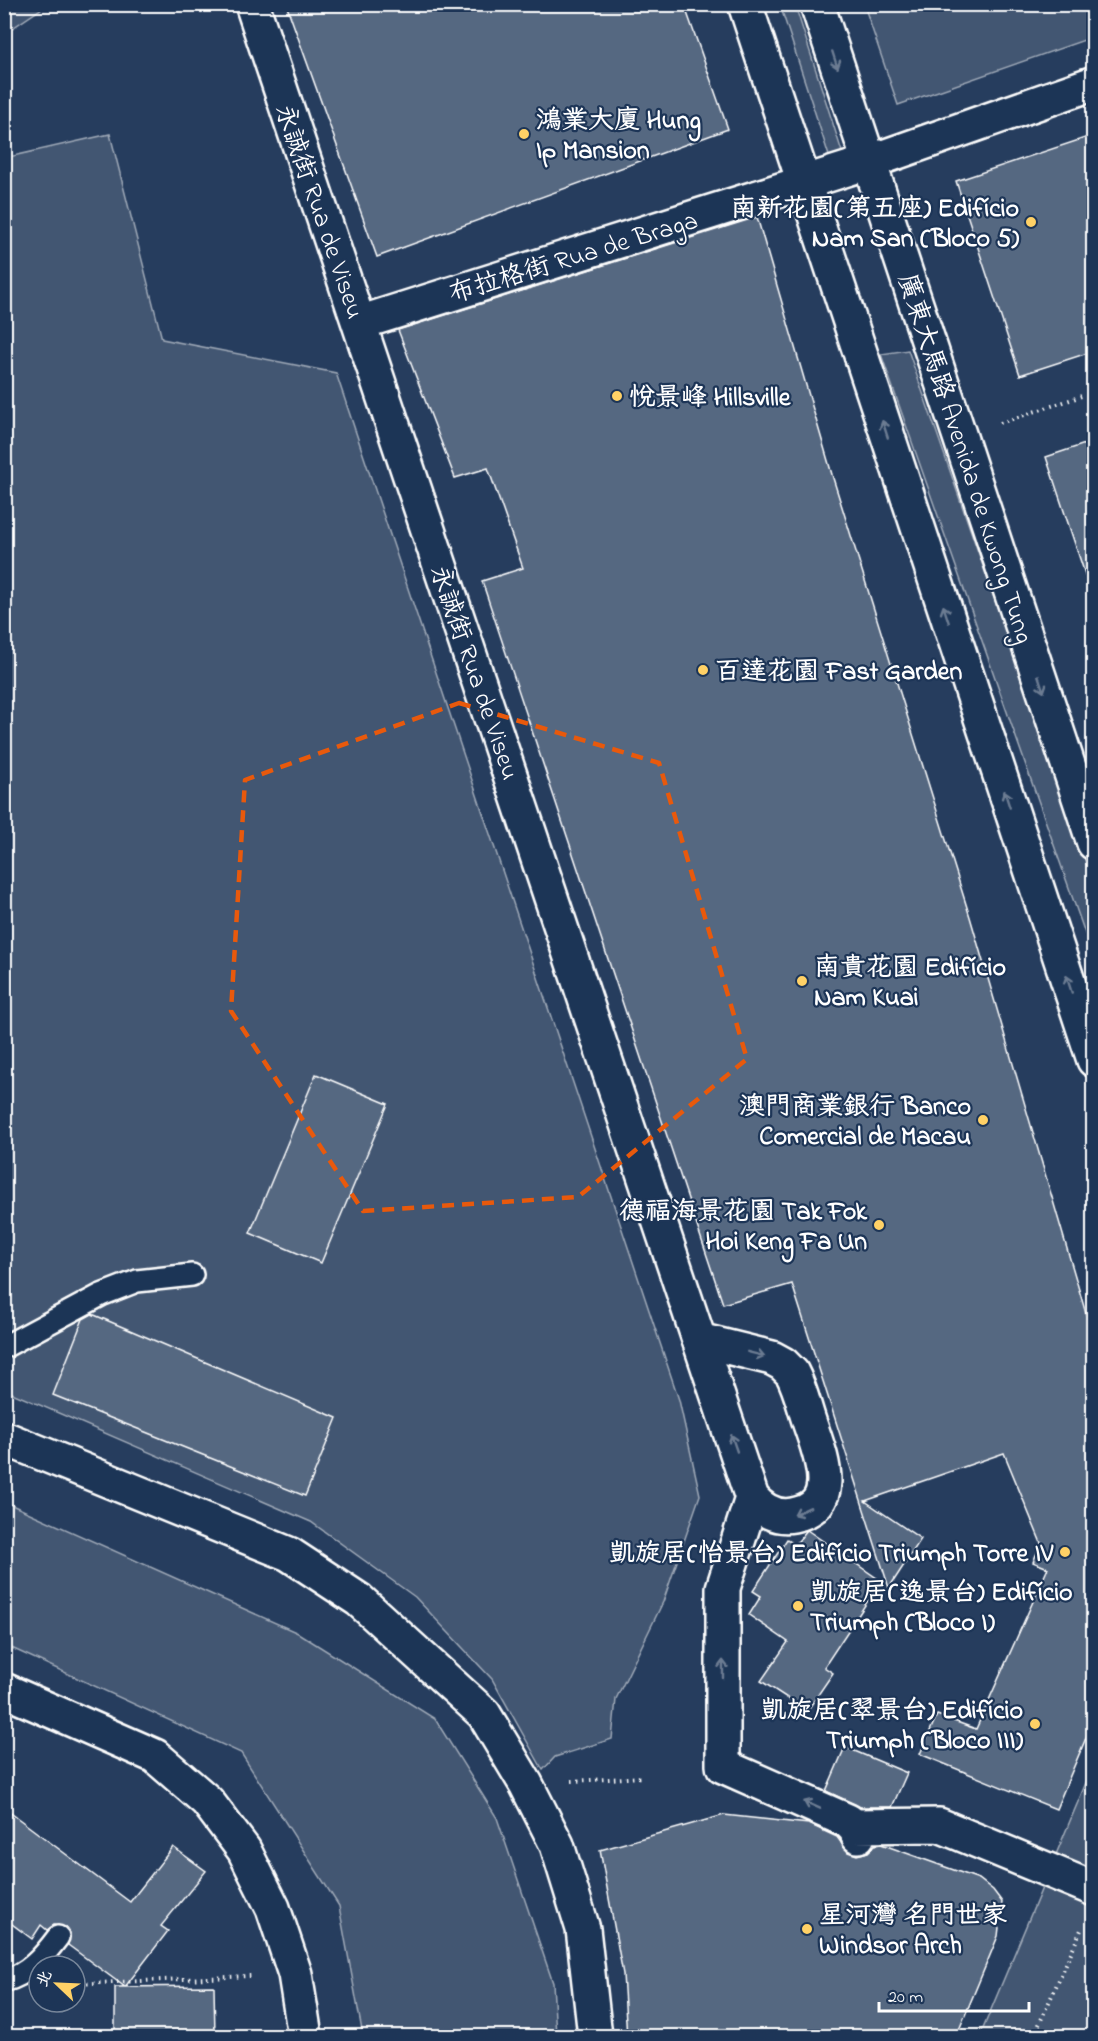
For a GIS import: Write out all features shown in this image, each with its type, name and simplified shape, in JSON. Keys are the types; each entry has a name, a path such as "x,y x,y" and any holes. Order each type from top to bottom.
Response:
{"street":[{"name":"永誠街 Rua de Viseu","path":"252,4 752,1498"},
{"path":"745,4 1094,1060"},
{"name":"廣東大馬路 Avenida de Kwong Tung","path":"817,4 1094,843"},
{"name":"布拉格街 Rua de Braga","path":"359,323 869,162 1094,83"},
{"path":"699,1340 772,1358 783,1364 795,1380 824,1467 822,1492 810,1508 786,1516 767,1511 752,1498 723,1588 723,1766 856,1831 939,1825 1094,1890"},
{"path":"4,1438 289,1554 350,1594 484,1714 526,1784 557,1845 583,1929 595,2037"},
{"path":"4,1690 155,1756 207,1801 244,1850 273,1908 295,1974 305,2037"}],"lane":[{"path":"4,1347 100,1295 137,1281 192,1275"},
{"path":"4,1981 15,1978 39,1963 58,1937"}],"path":[{"path":"960,437 1094,392"},
{"path":"526,1784 643,1777"},
{"path":"1034,2037 1084,1922"},
{"path":"87,1983 295,1974"}],"highlighted area":[{"path":"459,703 659,763 747,1059 578,1197 363,1211 231,1011 245,780"}],"shaded area":[{"path":"5,4 45,4 45,6 5,33"},
{"path":"780,5 795,5 843,155 830,159"},
{"path":"864,5 1093,5 1093,37 898,105"},
{"path":"110,134 162,339 336,373 679,1400 700,1495 663,1602 616,1699 612,1739 555,1757 543,1770 492,1679 415,1597 311,1522 5,1390 4,158"},
{"path":"908,350 1093,883 1093,956 881,354"},
{"path":"5,1502 298,1633 435,1719 497,1818 553,1983 556,2036 363,2036 339,1906 241,1753 5,1645"},
{"path":"1093,1766 1093,2036 980,2036"}],"building":[{"name":"鴻業大廈 Hung Ip Mansion","path":"286,4 684,4 728,129 377,257"},
{"name":"南新花園(第五座) Edifício Nam San (Bloco 5)","path":"1094,135 1094,351 1020,375 956,181"},
{"path":"757,217 833,478 970,917 1094,1341 1094,1719 1056,1809 920,1754 937,1715 976,1729 1048,1568 1033,1562 1041,1543 1004,1453 865,1501 921,1539 889,1588 792,1284 723,1304 482,581 523,568 488,468 455,478 398,330"},
{"path":"1094,441 1094,575 1086,577 1046,457"},
{"path":"316,1074 388,1104 321,1263 250,1233"},
{"path":"92,1314 337,1418 305,1496 53,1395 83,1319"},
{"name":"凱旋居(逸景台) Edifício Triumph (Bloco I)","path":"807,1530 881,1581 824,1667 833,1673 807,1711 761,1681 788,1642 749,1615 761,1596 753,1591 787,1539 795,1545"},
{"path":"845,1747 907,1773 892,1807 860,1807 826,1791"},
{"path":"4,1808 130,1902 173,1847 206,1871 161,1926 168,1931 125,1987 87,1959 87,1954 80,1954 68,1945 70,1933 65,1927 54,1925 47,1930 41,1925 32,1939 4,1918"},
{"name":"星河灣 名門世家 Windsor Arch","path":"724,1815 809,1824 837,1837 848,1852 857,1855 868,1852 875,1845 881,1844 979,1879 993,1890 1002,1902 998,1936 956,2037 627,2037 623,1974 600,1850"},
{"path":"214,1986 215,2037 115,2037 115,1987"}],"place":[{"name":"鴻業大廈 Hung Ip Mansion","path":"524,134"},
{"name":"南新花園(第五座) Edifício Nam San (Bloco 5)","path":"1031,222"},
{"name":"悅景峰 Hillsville","path":"617,396"},
{"name":"百達花園 Fast Garden","path":"703,670"},
{"name":"南貴花園 Edifício Nam Kuai","path":"802,981"},
{"name":"澳門商業銀行 Banco Comercial de Macau","path":"983,1120"},
{"name":"德福海景花園 Tak Fok Hoi Keng Fa Un","path":"879,1225"},
{"name":"凱旋居(怡景台) Edifício Triumph Torre IV","path":"1065,1552"},
{"name":"凱旋居(逸景台) Edifício Triumph (Bloco I)","path":"798,1606"},
{"name":"凱旋居(翠景台) Edifício Triumph (Bloco III)","path":"1035,1724"},
{"name":"星河灣 名門世家 Windsor Arch","path":"807,1929"}]}
